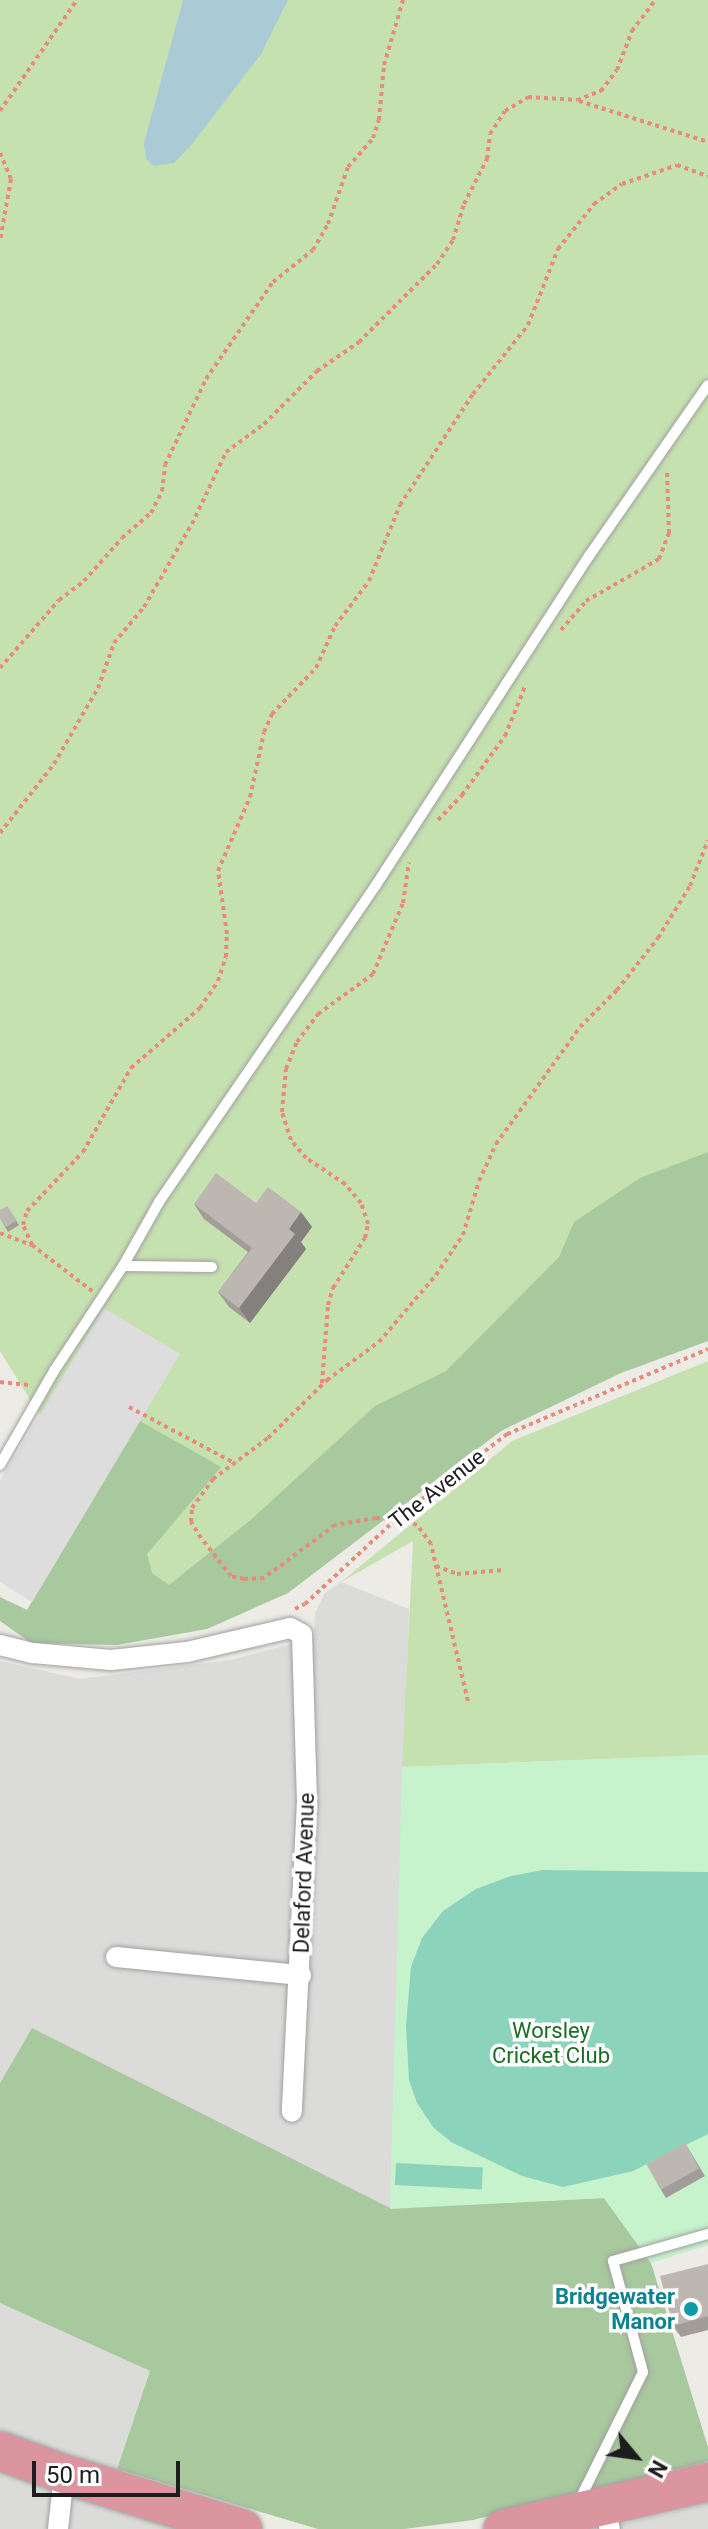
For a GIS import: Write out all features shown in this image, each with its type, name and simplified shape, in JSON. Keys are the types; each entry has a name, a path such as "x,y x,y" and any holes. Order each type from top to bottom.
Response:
{"highway":[{"path":"0,2451 243,2529"},
{"path":"503,2529 596,2516 708,2482"}],"street":[{"name":"Delaford Avenue","path":"0,1645 33,1653 111,1660 187,1652 290,1628 302,1634 307,1801 292,2112"},
{"path":"116,1957 301,1975"},
{"path":"58,2529 64,2474"}],"lane":[{"path":"0,1465 159,1202 384,872 589,556 708,385"},
{"path":"123,1266 212,1267"},
{"path":"596,2516 643,2372 613,2261 708,2234"}],"path":[{"path":"0,111 77,0"},
{"path":"0,668 59,600 84,581 122,538 151,513 162,491 165,465 206,379 273,282 313,250 328,224 348,167 373,138 379,120 384,65 403,0"},
{"path":"577,100 595,95 608,84 632,31 655,0"},
{"path":"0,833 54,764 98,688 114,643 144,607 192,524 226,452 264,424 317,371 359,342 437,264 453,240 464,204 487,159 490,134 505,111 528,97 577,100 708,142"},
{"path":"0,153 11,179 0,241"},
{"path":"32,1245 23,1225 27,1211 83,1152 131,1068 200,1008 218,981 226,957 227,934 218,871 242,821 264,732 272,714 316,668 335,626 369,581 400,505 473,394 528,325 558,249 594,204 622,184 677,165 708,176"},
{"path":"557,634 586,601 659,559 669,533 667,468"},
{"path":"431,826 462,795 505,736 528,679"},
{"path":"468,1701 436,1566 425,1532 417,1525 376,1518 335,1525 264,1578 231,1576 201,1538 190,1515 203,1489 236,1464 322,1385 379,1342 451,1254 468,1222 479,1181 496,1144 580,1027 617,990 658,938 690,886 708,840"},
{"path":"322,1385 328,1305 333,1288 365,1238 368,1224 361,1203 345,1184 306,1158 291,1140 282,1112 286,1069 297,1042 318,1014 373,974 403,903 410,854"},
{"path":"0,1233 32,1245 101,1298"},
{"name":"The Avenue","path":"291,1611 305,1604 396,1519 507,1434 708,1349"},
{"path":"0,1382 45,1387"},
{"path":"129,1407 236,1464"},
{"path":"436,1566 457,1574 504,1570"}],"shaded area":[{"path":"104,1308 180,1354 32,1602 0,1582 0,1481"},
{"path":"341,1582 409,1609 390,2209 32,2028 0,2083 0,1661 80,1679 230,1660 314,1638 315,1613 325,1593"},
{"path":"0,2303 150,2371 105,2505 182,2529 0,2529"},
{"path":"708,2504 708,2529 601,2529"}],"green space":[{"path":"0,0 708,0 708,1304 155,1601 0,1351"},
{"path":"708,1152 708,1341 621,1373 501,1431 288,1593 207,1629 117,1645 31,1643 0,1621 0,1597 27,1610 140,1421 221,1467 147,1554 152,1573 169,1585 253,1518 375,1406 446,1371 559,1257 574,1222 640,1178"},
{"path":"708,1361 708,1755 402,1767 413,1541 341,1582 512,1441"},
{"name":"Worsley Cricket Club","path":"708,1755 708,2245 651,2263 604,2198 390,2209 402,1767"},
{"path":"543,1870 708,1872 708,2134 633,2171 563,2187 522,2176 451,2142 433,2127 417,2103 409,2080 406,2026 411,1967 422,1938 443,1911 476,1889 511,1876"},
{"path":"32,2028 390,2208 604,2198 651,2263 708,2447 708,2461 473,2520 404,2529 318,2529 117,2469 150,2371 0,2303 0,2083"},
{"path":"396,2163 483,2168 482,2190 395,2185"}],"water":[{"path":"183,0 288,0 261,54 193,143 174,163 154,166 146,159 144,143"}],"building":[{"path":"216,1173 256,1203 268,1187 301,1212 289,1229 295,1234 239,1308 218,1292 252,1248 194,1204"},
{"path":"7,1206 16,1221 6,1227 0,1218 0,1210"},
{"path":"685,2143 699,2168 661,2190 647,2164"},
{"name":"Bridgewater Manor","path":"708,2264 708,2316 673,2326 660,2276"}],"place":[{"name":"Bridgewater Manor","path":"691,2309"}]}
